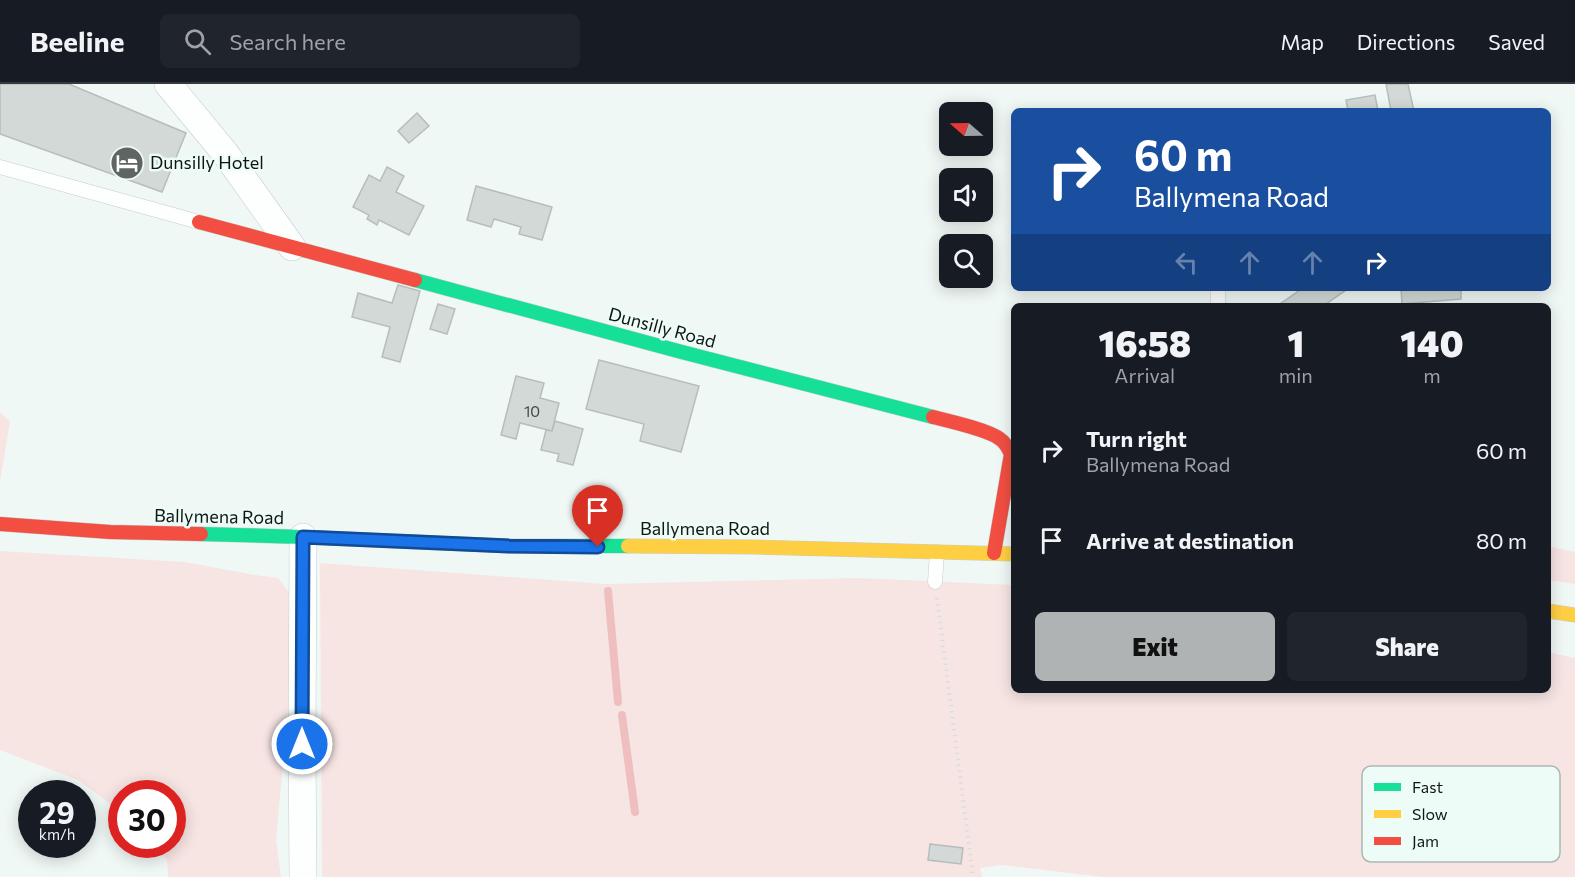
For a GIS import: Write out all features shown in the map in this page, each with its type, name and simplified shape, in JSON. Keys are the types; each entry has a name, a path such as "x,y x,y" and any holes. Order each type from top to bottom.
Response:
{"main road":[{"name":"Dunsilly Road","path":"199,222 667,348 901,408 993,434 1001,438 1011,451"},
{"name":"Dunsilly Road","path":"994,553 1011,459"},
{"name":"Ballymena Road","path":"0,524 110,532 509,546 754,547 1011,554"},
{"path":"1551,611 1575,615"}],"street":[{"path":"168,84 225,153 292,247"},
{"path":"303,537 303,877"}],"lane":[{"path":"0,167 199,222"},
{"path":"934,582 937,552"}],"path":[{"path":"934,582 973,877"}],"shaded area":[{"path":"0,412 10,422 0,482"},
{"path":"1551,547 1575,552 1575,584 1551,580"},
{"path":"0,551 185,562 278,578 291,595 294,644 276,840 281,877 168,877 165,858 186,858 186,780 108,780 108,802 96,793 96,780 78,780 0,750"},
{"path":"320,563 605,584 858,578 1011,585 1011,693 1551,693 1551,653 1575,658 1575,877 1103,877 1002,865 980,868 982,877 322,877"}],"building":[{"name":"Dunsilly Hotel","path":"0,84 69,84 186,133 162,192 0,134"},
{"path":"1386,84 1408,84 1413,108 1390,108"},
{"path":"1375,95 1377,108 1347,108 1346,100"},
{"path":"417,113 429,126 409,143 398,131"},
{"path":"387,167 404,176 396,192 424,206 409,235 379,220 377,225 367,219 369,215 353,207 369,175 380,181"},
{"path":"476,186 552,207 542,240 519,234 521,227 494,219 491,227 467,220"},
{"path":"398,285 420,291 400,362 382,357 390,327 352,317 358,293 392,303"},
{"path":"1299,291 1345,291 1327,303 1281,303"},
{"path":"1401,291 1461,291 1461,299 1402,303"},
{"path":"438,304 455,309 447,334 430,329"},
{"path":"599,360 699,386 681,452 640,441 644,424 586,409"},
{"path":"516,376 544,383 540,398 559,403 552,431 520,423 516,439 501,435"},
{"path":"555,421 583,429 573,465 557,461 559,454 541,450 546,430 552,431"},
{"path":"930,844 963,848 961,864 928,860"}],"waterway":[{"path":"608,591 618,702"},
{"path":"622,715 635,812"}],"traffic: fast":[{"path":"415,280 933,417"},
{"path":"201,534 509,546 628,546"}],"traffic: slow":[{"path":"628,546 1011,554"},
{"path":"1551,611 1575,615"}],"traffic: jam":[{"path":"199,222 415,280"},
{"path":"933,417 987,432 1004,442 1011,454 994,553"},
{"path":"0,524 110,532 201,534"}],"place":[{"name":"Dunsilly Hotel","path":"127,163"}],"route":[{"path":"302,744 303,537 509,546 598,547"}]}
